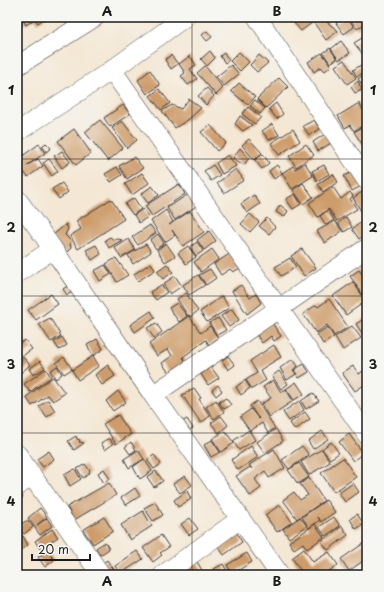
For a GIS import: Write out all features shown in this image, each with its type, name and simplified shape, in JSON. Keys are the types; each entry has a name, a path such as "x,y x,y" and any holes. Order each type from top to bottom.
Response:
{"street":[{"path":"17,66 95,17"},
{"path":"17,132 112,70 185,17"},
{"path":"256,17 367,181"},
{"path":"112,70 367,436"},
{"path":"17,199 280,575"},
{"path":"153,395 367,248"},
{"path":"17,273 53,249"},
{"path":"17,454 24,481 101,575"},
{"path":"163,575 240,519"}],"building":[{"path":"17,17 22,25 17,29"},
{"path":"21,17 46,17 38,23 35,19 26,25"},
{"path":"309,17 313,22 301,31 294,23 296,21 294,18"},
{"path":"321,17 338,31 326,40 314,23"},
{"path":"347,17 354,27 344,34 336,23"},
{"path":"348,17 367,17 367,22 357,29"},
{"path":"207,31 212,37 207,41 202,35"},
{"path":"367,35 367,56 365,57 354,43"},
{"path":"341,41 350,53 339,60 331,49"},
{"path":"330,48 337,59 330,63 323,53"},
{"path":"210,51 215,58 207,66 201,59"},
{"path":"239,52 249,62 240,71 230,61"},
{"path":"224,53 229,60 225,63 220,56"},
{"path":"322,53 331,66 325,71 321,67 314,72 308,62"},
{"path":"171,55 178,64 171,69 165,60"},
{"path":"259,55 268,63 257,72 250,65"},
{"path":"190,56 196,65 190,69 197,79 188,85 181,76 185,73 179,64"},
{"path":"344,60 356,78 347,84 335,66"},
{"path":"231,65 239,74 224,86 216,77"},
{"path":"361,65 365,71 357,77 353,70"},
{"path":"205,66 223,88 216,95 197,73"},
{"path":"150,70 160,85 147,94 138,80"},
{"path":"367,72 367,85 364,87 358,79"},
{"path":"279,78 288,87 266,108 257,99"},
{"path":"358,81 362,90 355,93 351,87"},
{"path":"239,83 255,97 248,105 231,91"},
{"path":"207,88 214,96 206,105 198,96"},
{"path":"159,89 170,103 161,110 150,96"},
{"path":"189,99 201,108 189,119 175,128 162,111 172,105 181,109"},
{"path":"255,100 265,108 260,114 250,106"},
{"path":"276,103 283,114 277,119 269,109"},
{"path":"359,103 367,117 367,123 354,131 350,125 345,128 338,116"},
{"path":"123,105 130,114 110,127 104,118"},
{"path":"248,107 261,117 255,124 242,114"},
{"path":"240,116 252,125 243,131 235,124"},
{"path":"100,120 123,148 108,161 85,132"},
{"path":"314,120 320,129 309,135 303,126"},
{"path":"122,121 137,140 127,148 112,128"},
{"path":"272,124 279,135 269,140 262,131"},
{"path":"210,125 226,143 217,151 201,132"},
{"path":"364,126 367,131 367,145 364,147 354,132"},
{"path":"74,129 91,153 76,165 58,141"},
{"path":"293,129 300,141 279,155 271,143"},
{"path":"325,134 331,143 318,151 313,142"},
{"path":"249,139 262,153 254,160 242,145"},
{"path":"46,143 51,148 46,152 42,146"},
{"path":"39,144 45,153 26,166 38,159 43,166 28,177 17,164 17,160"},
{"path":"306,144 314,155 296,167 289,156"},
{"path":"240,148 249,158 244,165 233,158"},
{"path":"62,151 70,162 62,168 54,156"},
{"path":"263,154 269,163 262,169 255,160"},
{"path":"228,155 236,166 222,174 216,163"},
{"path":"134,157 143,168 127,179 119,166"},
{"path":"49,159 58,171 52,176 43,163"},
{"path":"305,163 313,176 292,189 282,173 293,166 295,169"},
{"path":"213,165 220,175 211,181 204,171"},
{"path":"277,165 282,173 274,179 269,171"},
{"path":"324,165 329,174 317,181 312,171"},
{"path":"117,167 122,175 111,182 105,174"},
{"path":"236,169 244,180 224,193 217,183"},
{"path":"355,171 363,185 352,191 344,176"},
{"path":"142,173 149,183 132,195 125,184"},
{"path":"333,174 338,182 323,192 318,184"},
{"path":"62,183 68,192 59,199 52,189"},
{"path":"303,183 313,197 303,204 293,190"},
{"path":"179,184 185,194 152,216 145,206"},
{"path":"152,186 159,195 148,203 141,194"},
{"path":"333,187 341,199 350,192 353,196 350,199 357,209 337,221 329,209 318,217 309,203"},
{"path":"193,191 201,203 175,220 167,208"},
{"path":"362,192 367,201 367,207 361,211 353,198"},
{"path":"295,194 301,204 293,209 286,199"},
{"path":"254,195 260,204 247,213 241,204"},
{"path":"134,198 141,209 133,215 125,204"},
{"path":"111,199 124,219 78,249 70,236 81,229 76,221"},
{"path":"280,205 288,211 284,217 276,212"},
{"path":"143,209 149,216 139,223 134,215"},
{"path":"166,210 173,222 169,225 190,211 204,232 183,246 172,230 175,235 165,242 151,221"},
{"path":"328,210 334,220 326,225 320,216"},
{"path":"250,214 259,222 250,232 241,224"},
{"path":"346,217 352,227 344,232 338,223"},
{"path":"267,218 275,227 269,234 259,226"},
{"path":"367,218 367,233 359,239 352,229"},
{"path":"335,221 342,231 325,243 317,231"},
{"path":"66,224 68,229 65,235 71,241 71,248 65,254 52,236"},
{"path":"150,225 156,233 138,245 132,237"},
{"path":"209,231 216,241 204,250 197,240"},
{"path":"158,234 164,243 156,249 150,240"},
{"path":"110,237 114,240 122,240 109,248 105,240"},
{"path":"129,239 135,250 121,258 115,248"},
{"path":"197,242 203,251 196,256 190,247"},
{"path":"166,243 175,256 165,262 157,250"},
{"path":"146,244 151,252 133,264 128,255"},
{"path":"96,245 101,254 92,260 86,250"},
{"path":"188,246 196,257 186,264 178,253"},
{"path":"212,249 219,259 201,272 194,262"},
{"path":"302,249 316,268 304,276 291,256"},
{"path":"231,253 240,268 233,272 230,269 221,275 214,264"},
{"path":"116,258 128,275 117,282 106,264"},
{"path":"290,258 296,267 281,276 275,267"},
{"path":"151,263 155,270 138,281 134,274"},
{"path":"167,264 173,272 163,279 157,271"},
{"path":"105,265 111,274 100,281 94,271"},
{"path":"210,269 216,278 206,285 199,275"},
{"path":"359,270 367,281 366,300 350,276"},
{"path":"198,275 205,285 189,295 183,285"},
{"path":"175,276 182,286 170,294 163,284"},
{"path":"353,282 366,301 346,315 333,296"},
{"path":"72,283 76,290 67,295 63,289"},
{"path":"161,285 167,292 156,300 150,292"},
{"path":"241,285 250,298 256,294 261,303 247,314 232,291"},
{"path":"186,293 198,311 190,317 177,299"},
{"path":"51,294 58,304 36,320 28,310"},
{"path":"222,296 229,308 207,322 200,312"},
{"path":"329,299 348,327 334,336 327,325 316,333 303,314 316,305 318,307"},
{"path":"177,303 187,316 179,322 169,308"},
{"path":"232,309 239,320 229,327 221,316"},
{"path":"151,311 155,318 135,332 130,325"},
{"path":"189,316 201,333 210,326 218,338 209,345 206,340 183,357 185,361 169,373 162,363 172,356 168,349 157,356 149,344"},
{"path":"367,317 367,335 364,336 356,324"},
{"path":"50,318 61,336 51,342 39,324"},
{"path":"218,318 226,330 217,335 209,323"},
{"path":"156,323 162,332 154,338 147,328"},
{"path":"272,323 281,336 274,341 271,336 262,343 256,334"},
{"path":"352,326 361,338 343,350 335,337"},
{"path":"328,327 334,337 323,344 317,334"},
{"path":"62,337 67,345 59,350 54,342"},
{"path":"97,339 103,349 93,356 87,345"},
{"path":"25,340 32,349 17,360 17,346"},
{"path":"274,345 281,357 260,370 266,380 252,389 246,380 257,373 250,361"},
{"path":"93,356 99,366 78,380 72,370"},
{"path":"228,356 235,365 228,370 222,360"},
{"path":"64,357 72,369 64,374 56,363"},
{"path":"24,358 30,365 17,376 17,363"},
{"path":"293,359 298,366 293,370 296,374 287,380 280,368"},
{"path":"40,361 45,368 33,375 29,369"},
{"path":"304,364 309,372 299,378 294,370"},
{"path":"108,365 115,376 102,385 95,375"},
{"path":"57,366 62,374 56,379 50,371"},
{"path":"353,366 359,374 367,368 367,383 355,391 342,373"},
{"path":"211,367 219,378 208,385 201,374"},
{"path":"46,369 51,377 30,392 24,384"},
{"path":"279,371 288,384 281,389 272,376"},
{"path":"53,377 65,393 53,401 48,395 32,406 26,397"},
{"path":"245,380 250,388 241,395 236,387"},
{"path":"273,380 281,392 286,389 293,401 269,417 261,404 271,398 263,387"},
{"path":"296,382 304,394 294,400 286,389"},
{"path":"218,385 222,391 216,396 212,390"},
{"path":"194,388 210,416 201,423 182,395"},
{"path":"118,391 126,402 113,411 106,401"},
{"path":"313,393 319,401 306,409 301,401"},
{"path":"226,398 231,405 224,409 219,402"},
{"path":"48,400 55,411 47,417 39,406"},
{"path":"216,400 224,412 214,419 206,407"},
{"path":"257,401 275,428 268,433 262,423 250,431 240,417 251,409 259,419 250,406"},
{"path":"299,401 304,410 289,421 283,412"},
{"path":"305,412 310,419 295,430 290,423"},
{"path":"118,415 131,434 116,444 103,424"},
{"path":"221,416 228,425 219,433 211,423"},
{"path":"187,419 193,428 187,432 180,423"},
{"path":"276,429 283,441 265,453 257,442"},
{"path":"249,430 255,440 239,450 233,441"},
{"path":"225,431 234,443 221,452 212,439"},
{"path":"322,431 328,439 313,449 308,441"},
{"path":"349,434 363,453 353,461 339,442"},
{"path":"76,436 77,439 80,440 79,442 84,443 74,450 68,441"},
{"path":"107,439 110,439 113,444 105,450 101,443"},
{"path":"212,440 220,452 211,457 204,445"},
{"path":"131,442 136,450 130,454 125,447"},
{"path":"331,442 339,453 330,459 322,449"},
{"path":"251,446 258,457 238,470 231,460"},
{"path":"302,446 309,455 289,469 282,460"},
{"path":"274,449 285,468 269,478 265,471 257,477 255,479 261,488 250,496 236,476 250,467 253,470 249,465"},
{"path":"322,449 330,462 309,475 301,462"},
{"path":"138,450 144,459 129,468 124,459"},
{"path":"49,451 54,459 43,467 37,459"},
{"path":"154,455 161,464 154,469 147,460"},
{"path":"343,458 356,477 334,492 321,473"},
{"path":"144,459 152,471 140,479 133,467"},
{"path":"299,463 309,477 298,484 288,470"},
{"path":"85,464 90,471 89,474 83,478 77,469"},
{"path":"75,469 81,479 70,486 64,475"},
{"path":"104,469 110,479 104,483 98,473"},
{"path":"156,471 163,481 154,487 147,477"},
{"path":"185,476 192,485 180,493 173,484"},
{"path":"309,478 324,501 297,519 283,500 294,492 300,500 308,495 300,484"},
{"path":"109,483 116,495 74,520 67,507"},
{"path":"353,483 359,492 345,502 339,493"},
{"path":"17,488 23,497 17,502"},
{"path":"135,488 140,496 126,505 121,498"},
{"path":"187,491 191,499 178,507 174,500"},
{"path":"326,500 335,512 321,522 320,520 309,528 302,517"},
{"path":"155,502 163,515 153,521 144,508"},
{"path":"280,505 292,522 277,532 265,515"},
{"path":"367,507 367,521 361,512"},
{"path":"40,508 47,517 37,525 47,518 52,526 40,535 28,518"},
{"path":"143,511 152,526 130,540 121,525"},
{"path":"357,514 364,524 356,529 350,519"},
{"path":"104,517 113,531 93,544 83,530"},
{"path":"300,517 307,526 289,538 283,529"},
{"path":"334,517 340,526 325,536 319,527"},
{"path":"190,518 198,529 189,535 181,524"},
{"path":"28,521 33,527 24,534 18,526"},
{"path":"315,524 324,537 307,549 303,543 294,549 289,542"},
{"path":"342,526 348,535 328,550 321,541"},
{"path":"17,528 22,535 17,538"},
{"path":"52,529 58,537 40,549 35,541"},
{"path":"234,529 242,542 224,555 215,542"},
{"path":"161,535 169,547 160,553 162,555 153,562 143,548"},
{"path":"23,536 28,545 17,552 17,539"},
{"path":"367,541 367,558 349,571 341,559"},
{"path":"105,542 109,549 100,555 96,548"},
{"path":"304,549 313,562 329,552 338,565 323,575 299,575 297,573 301,571 292,558"},
{"path":"48,551 54,560 45,567 38,557"},
{"path":"137,551 143,559 120,574 115,566"},
{"path":"247,553 252,562 232,574 227,565"},
{"path":"107,560 118,575 110,575 102,564"},
{"path":"196,560 203,572 198,575 190,575 185,567"},
{"path":"223,564 229,575 217,575 214,569"}]}
